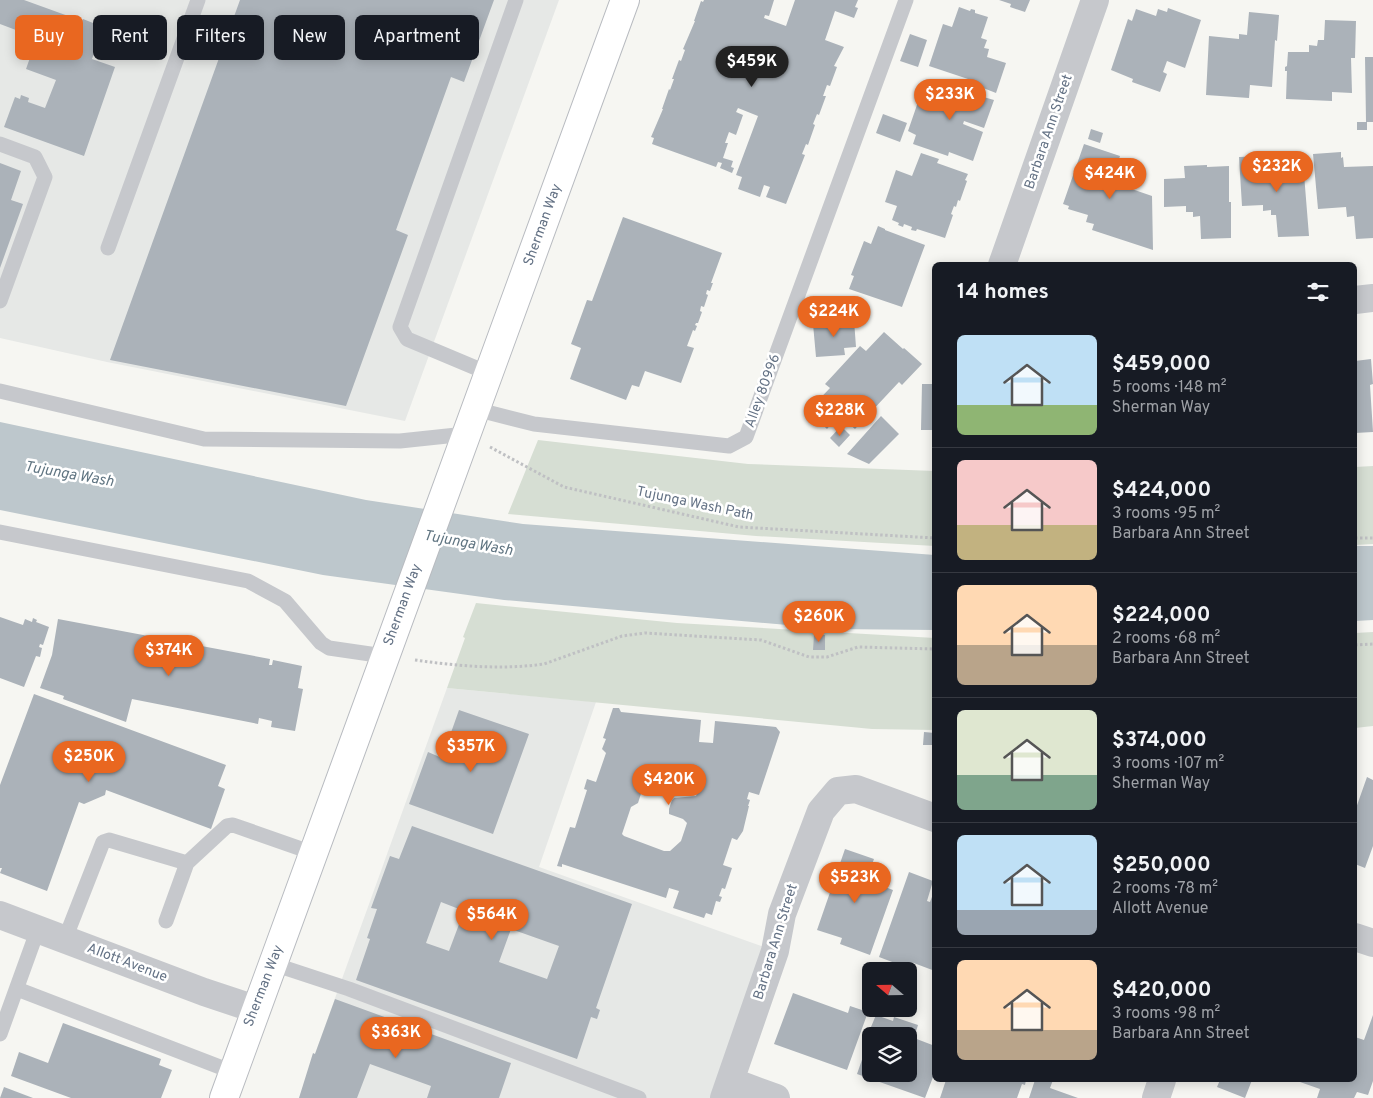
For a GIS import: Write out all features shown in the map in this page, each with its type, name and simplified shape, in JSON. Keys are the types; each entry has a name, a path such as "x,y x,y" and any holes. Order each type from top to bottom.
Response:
{"main road":[{"name":"Sherman Way","path":"224,1098 625,0"}],"street":[{"name":"Barbara Ann Street","path":"1003,262 1095,0"},
{"path":"1357,300 1373,298"},
{"name":"Barbara Ann Street","path":"727,1090 775,952 782,914 821,811 838,791 856,789 932,817"},
{"name":"Allott Avenue","path":"0,915 204,992 256,1009"},
{"path":"1357,938 1373,943"},
{"path":"1156,1098 1161,1082"},
{"path":"727,1090 776,1098"}],"lane":[{"path":"108,248 198,0"},
{"path":"488,373 407,339 400,326 516,0"},
{"name":"Alley 80996","path":"475,409 534,424 729,446 746,437 906,0"},
{"path":"0,144 35,157 45,177 0,301"},
{"path":"0,391 204,439 400,440 466,434"},
{"path":"0,532 248,582 285,601 321,643 329,648 389,644"},
{"path":"166,921 187,863 227,826 233,825 313,853"},
{"path":"65,940 103,842 109,840 187,863"},
{"path":"0,1034 38,929"},
{"path":"273,964 349,989 639,1098"},
{"path":"17,989 233,1072"}],"path":[{"name":"Tujunga Wash Path","path":"466,434 564,487 738,527 932,538"},
{"path":"1357,538 1373,538"},
{"path":"389,644 447,665 490,667 544,664 622,636 645,633 761,640 809,657 827,658 858,647 932,649"},
{"path":"1357,645 1373,644"}],"shaded area":[{"path":"0,0 559,0 405,421 107,362 0,338"},
{"path":"538,440 748,464 932,471 932,546 756,536 508,514"},
{"path":"1373,466 1373,544 1357,545 1357,467"},
{"path":"476,603 677,623 932,638 932,730 872,729 447,688 465,638 463,637"},
{"path":"1373,632 1373,726 1357,728 1357,633"},
{"path":"447,688 596,702 539,867 767,948 712,1098 299,1098"}],"water":[{"name":"Tujunga Wash","path":"0,422 366,500 523,524 932,555 932,630 833,629 504,600 323,575 0,510"},
{"path":"1357,546 1373,546 1373,620 1357,621"}],"building":[{"path":"0,0 24,0 65,15 15,15 15,30 0,24"},
{"path":"240,0 494,0 479,41 479,15 355,15 355,60 472,60 464,82 451,77 396,230 408,235 346,406 110,360 218,60 264,60 264,15 235,15"},
{"path":"704,0 774,0 769,16 765,15 764,18 786,26 795,0 858,0 855,7 858,8 854,18 835,11 825,40 844,47 834,66 837,67 830,86 827,85 823,96 826,96 819,115 817,114 813,124 815,125 808,145 806,144 802,154 805,155 786,204 766,197 770,187 764,185 760,197 738,189 742,177 736,175 758,116 738,108 736,112 743,115 736,135 729,132 723,158 733,161 731,167 734,168 732,173 720,168 722,163 718,162 716,167 652,144 654,138 651,137 674,79 672,79 679,60 681,61 685,50 683,49 701,1 703,2"},
{"path":"999,0 1030,0 1025,12 1010,7 1011,4"},
{"path":"959,7 970,11 971,9 975,10 975,13 988,17 981,38 987,40 984,48 989,49 987,57 1006,63 996,93 973,84 974,81 929,66 943,24 952,27"},
{"path":"1168,8 1201,20 1185,68 1167,61 1163,72 1167,74 1160,92 1132,82 1133,79 1111,70 1128,19 1132,21 1136,9 1156,16 1158,9 1167,12"},
{"path":"1249,12 1279,15 1277,41 1275,40 1272,87 1250,85 1249,98 1206,95 1209,36 1239,39 1239,34 1247,35"},
{"path":"83,19 93,23 92,59 115,67 84,156 4,127 15,97 20,99 21,95 29,98 28,102 45,108 56,80 26,69 29,60 83,60"},
{"path":"1325,20 1356,21 1355,58 1351,58 1352,93 1332,92 1332,101 1286,99 1287,71 1285,71 1285,67 1287,66 1288,52 1309,52 1309,45 1317,46 1318,40 1324,40"},
{"path":"910,34 927,40 918,67 900,61"},
{"path":"1365,57 1373,57 1373,122 1367,122 1367,130 1357,130 1357,122 1366,122"},
{"path":"941,79 960,86 959,90 994,100 984,128 964,121 963,124 983,132 973,161 949,152 948,156 913,144 916,135 908,131 918,102 927,105 935,81 940,83"},
{"path":"883,114 907,123 900,142 876,133"},
{"path":"1091,129 1103,133 1100,143 1088,139"},
{"path":"1084,144 1120,156 1112,180 1124,183 1123,186 1152,196 1153,250 1092,230 1094,224 1086,222 1088,215 1068,209 1069,206 1063,204"},
{"path":"1341,152 1344,167 1373,166 1373,238 1356,239 1354,216 1347,217 1346,207 1318,209 1313,154"},
{"path":"921,153 939,159 937,163 968,174 960,201 958,200 951,214 953,215 945,238 917,229 916,231 911,230 912,227 904,224 903,227 898,225 899,223 892,220 897,206 885,202 896,170 912,176"},
{"path":"1262,156 1262,164 1305,164 1306,174 1304,174 1309,236 1278,237 1276,215 1271,215 1271,210 1263,211 1263,205 1242,206 1239,157"},
{"path":"0,163 21,171 11,200 23,204 0,268"},
{"path":"1207,165 1207,167 1229,166 1231,238 1201,239 1200,216 1193,217 1193,212 1186,212 1186,206 1164,207 1164,179 1185,178 1184,166"},
{"path":"623,217 722,253 710,291 707,290 706,294 708,295 704,307 701,306 700,311 702,312 698,323 695,325 697,326 695,331 693,330 687,346 694,348 681,383 645,371 639,387 632,385 626,400 570,379 581,348 571,344 587,300 592,301"},
{"path":"878,226 925,245 902,307 849,289 854,276 851,275 864,241 871,244"},
{"path":"821,300 830,303 827,315 818,313"},
{"path":"854,320 856,347 844,348 845,355 816,357 813,324"},
{"path":"884,332 922,364 902,385 899,382 855,429 839,415 827,429 808,411 830,388 825,384 860,346 866,351"},
{"path":"1371,359 1373,384 1370,385 1373,432 1357,433 1357,361"},
{"path":"922,384 932,384 932,430 921,430"},
{"path":"881,416 899,434 869,464 847,454"},
{"path":"841,426 850,435 839,447 830,438"},
{"path":"0,617 23,625 25,619 32,622 33,618 37,620 36,622 49,627 43,645 40,644 39,647 42,648 40,657 36,656 24,687 0,678"},
{"path":"58,619 270,659 269,665 272,665 273,660 302,666 298,688 303,689 295,731 271,727 272,721 259,718 258,724 132,699 126,722 63,699 64,696 40,688 52,655"},
{"path":"814,635 825,635 825,650 813,650"},
{"path":"34,694 226,765 218,786 225,789 211,829 106,790 105,795 84,804 79,802 47,891 0,873 2,868 0,868 0,785"},
{"path":"613,708 619,708 621,712 701,720 699,742 713,743 715,721 776,727 780,732 759,795 749,792 747,799 750,800 743,831 737,840 732,838 723,865 732,868 725,889 722,888 719,896 722,897 720,902 716,901 712,915 706,913 704,918 673,908 679,891 669,888 666,898 562,864 562,867 557,866 570,827 575,828 587,790 584,789 587,779 596,782 606,753 602,749 606,739 603,738","holes":["653,767 704,774 696,796 674,798 672,800 669,814 683,819 687,823 681,841 670,851 664,851 622,834 631,807 638,803 648,772"]},
{"path":"459,710 529,734 493,834 409,804 428,752 442,758"},
{"path":"924,732 932,733 932,745 923,745"},
{"path":"1367,777 1373,780 1373,846 1365,868 1357,865 1357,805"},
{"path":"412,826 632,904 596,1008 600,1010 597,1019 591,1017 577,1059 356,980 370,939 367,938 377,909 371,908 390,856 399,859","holes":["441,902 464,911 449,951 426,943","511,929 559,946 547,979 499,962"]},
{"path":"845,849 874,859 866,880 893,890 870,955 840,944 842,938 817,930"},
{"path":"909,872 932,881 927,901 930,902 932,897 932,970 918,965 918,962 892,962 879,957"},
{"path":"793,993 848,1013 850,1006 862,1010 862,1018 866,1018 847,1070 774,1044"},
{"path":"335,999 511,1063 499,1098 427,1098 431,1086 370,1064 357,1098 299,1098 313,1053 315,1054"},
{"path":"1373,1015 1373,1081 1368,1095 1357,1092 1354,1098 1317,1098 1320,1089 1300,1082 1357,1082 1357,1038 1364,1040"},
{"path":"875,1018 884,1018 893,1021 894,1018 897,1018 918,1025 917,1028 871,1027"},
{"path":"63,1023 161,1059 159,1065 172,1070 161,1098 71,1098 11,1076 19,1052 48,1063"},
{"path":"917,1039 932,1045 932,1080 925,1098 880,1082 917,1082"},
{"path":"862,1060 862,1076 857,1074"},
{"path":"945,1082 1026,1082 1025,1085 1022,1084 1017,1098 940,1098"},
{"path":"1034,1082 1052,1082 1050,1088 1078,1098 1029,1098"},
{"path":"1219,1082 1251,1082 1245,1098 1217,1087"},
{"path":"4,1087 33,1098 0,1098"}]}
